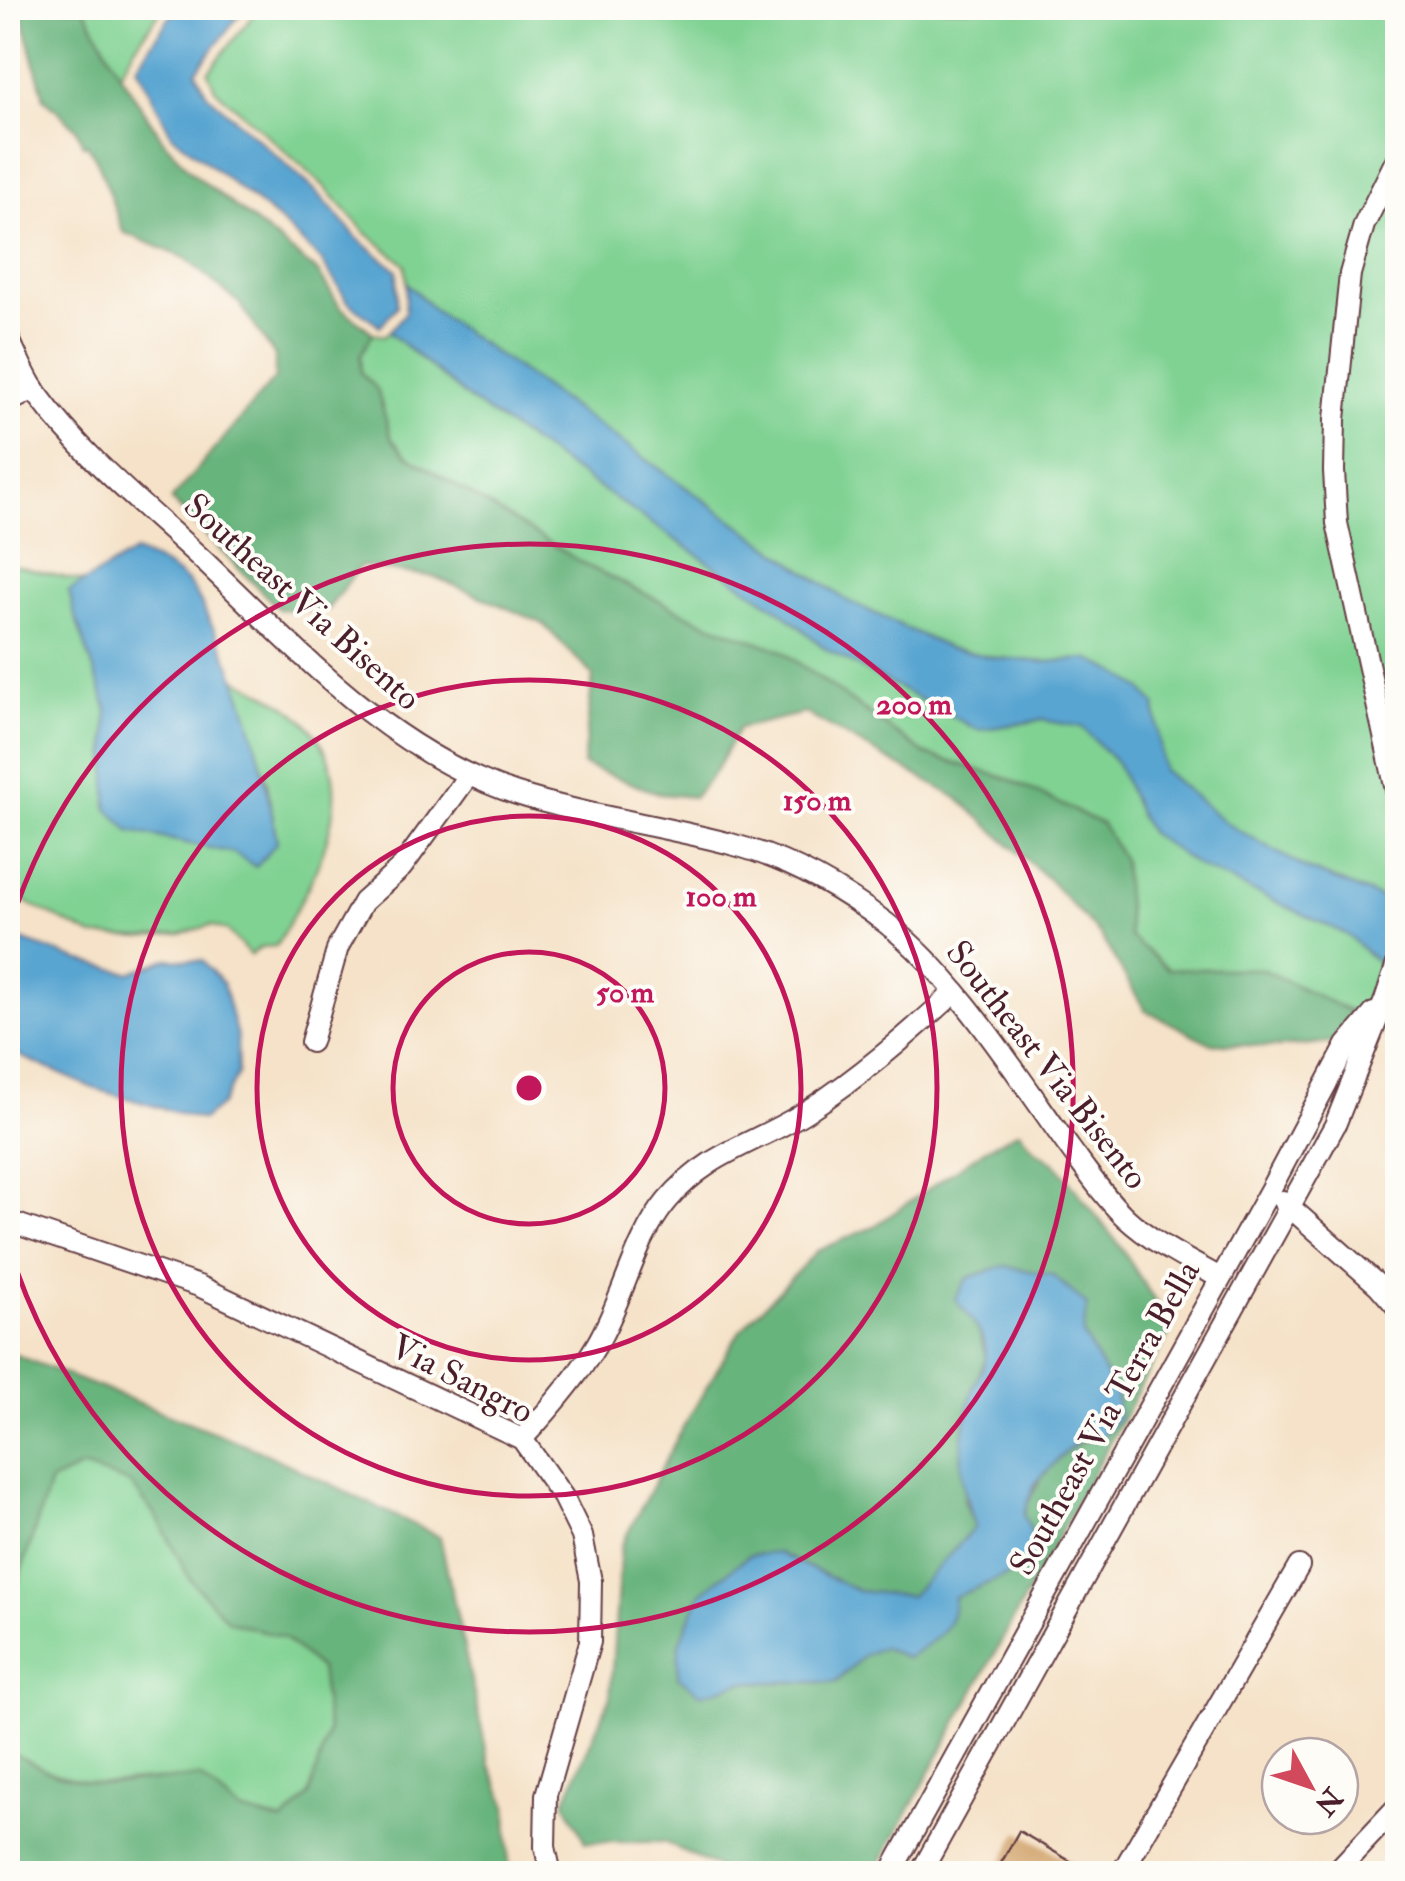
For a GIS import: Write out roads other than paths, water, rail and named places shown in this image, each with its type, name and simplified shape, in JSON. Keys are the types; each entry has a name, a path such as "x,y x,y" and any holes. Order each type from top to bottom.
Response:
{"street":[{"path":"1398,156 1364,225 1350,274 1336,400 1334,470 1337,522 1398,798"},
{"name":"Southeast Via Bisento","path":"8,337 34,389 86,450 337,687 395,732 468,776 518,794 735,844 793,867 846,895 888,925 955,992 1126,1218 1158,1242 1220,1278"},
{"path":"8,402 34,389"},
{"path":"311,1042 338,947 363,902 402,867 468,776"},
{"name":"Southeast Via Terra Bella","path":"920,1874 1335,1125 1398,962"},
{"path":"522,1440 548,1412 598,1342 631,1265 665,1203 688,1179 699,1168 806,1112 908,1035 955,992"},
{"name":"Southeast Via Terra Bella","path":"890,1874 1347,1045 1386,1000"},
{"path":"1270,1190 1378,1285 1398,1308"},
{"name":"Via Sangro","path":"8,1220 199,1286 522,1440 563,1497 582,1536 591,1580 590,1642 546,1796 545,1847 551,1874"},
{"path":"1121,1874 1300,1566"},
{"path":"1334,1874 1398,1806"}],"water":[{"path":"176,8 245,8 196,71 207,94 316,191 359,240 397,270 397,306 380,326 348,302 321,260 281,222 171,134 137,66"},
{"path":"407,283 435,311 846,600 948,648 1043,662 1089,659 1142,689 1155,704 1163,770 1226,823 1307,869 1384,899 1397,910 1397,981 1348,935 1198,866 1150,833 1118,765 1082,727 1042,720 978,730 827,650 782,612 470,400 389,332 405,313"},
{"path":"135,552 170,569 191,586 232,670 259,755 277,842 256,867 234,853 130,831 107,808 107,708 69,591"},
{"path":"8,935 78,960 130,973 167,959 203,961 223,984 237,1036 238,1074 221,1105 202,1120 93,1088 8,1051"},
{"path":"1004,1266 1052,1275 1087,1305 1083,1335 1116,1392 1118,1418 1102,1436 1079,1440 1034,1485 1024,1515 1035,1541 1034,1564 954,1597 946,1626 907,1658 882,1647 864,1655 836,1682 743,1682 701,1694 678,1677 679,1644 701,1593 749,1555 778,1553 858,1591 911,1596 975,1527 962,1475 962,1443 985,1351 976,1327 955,1299 968,1278"}]}
